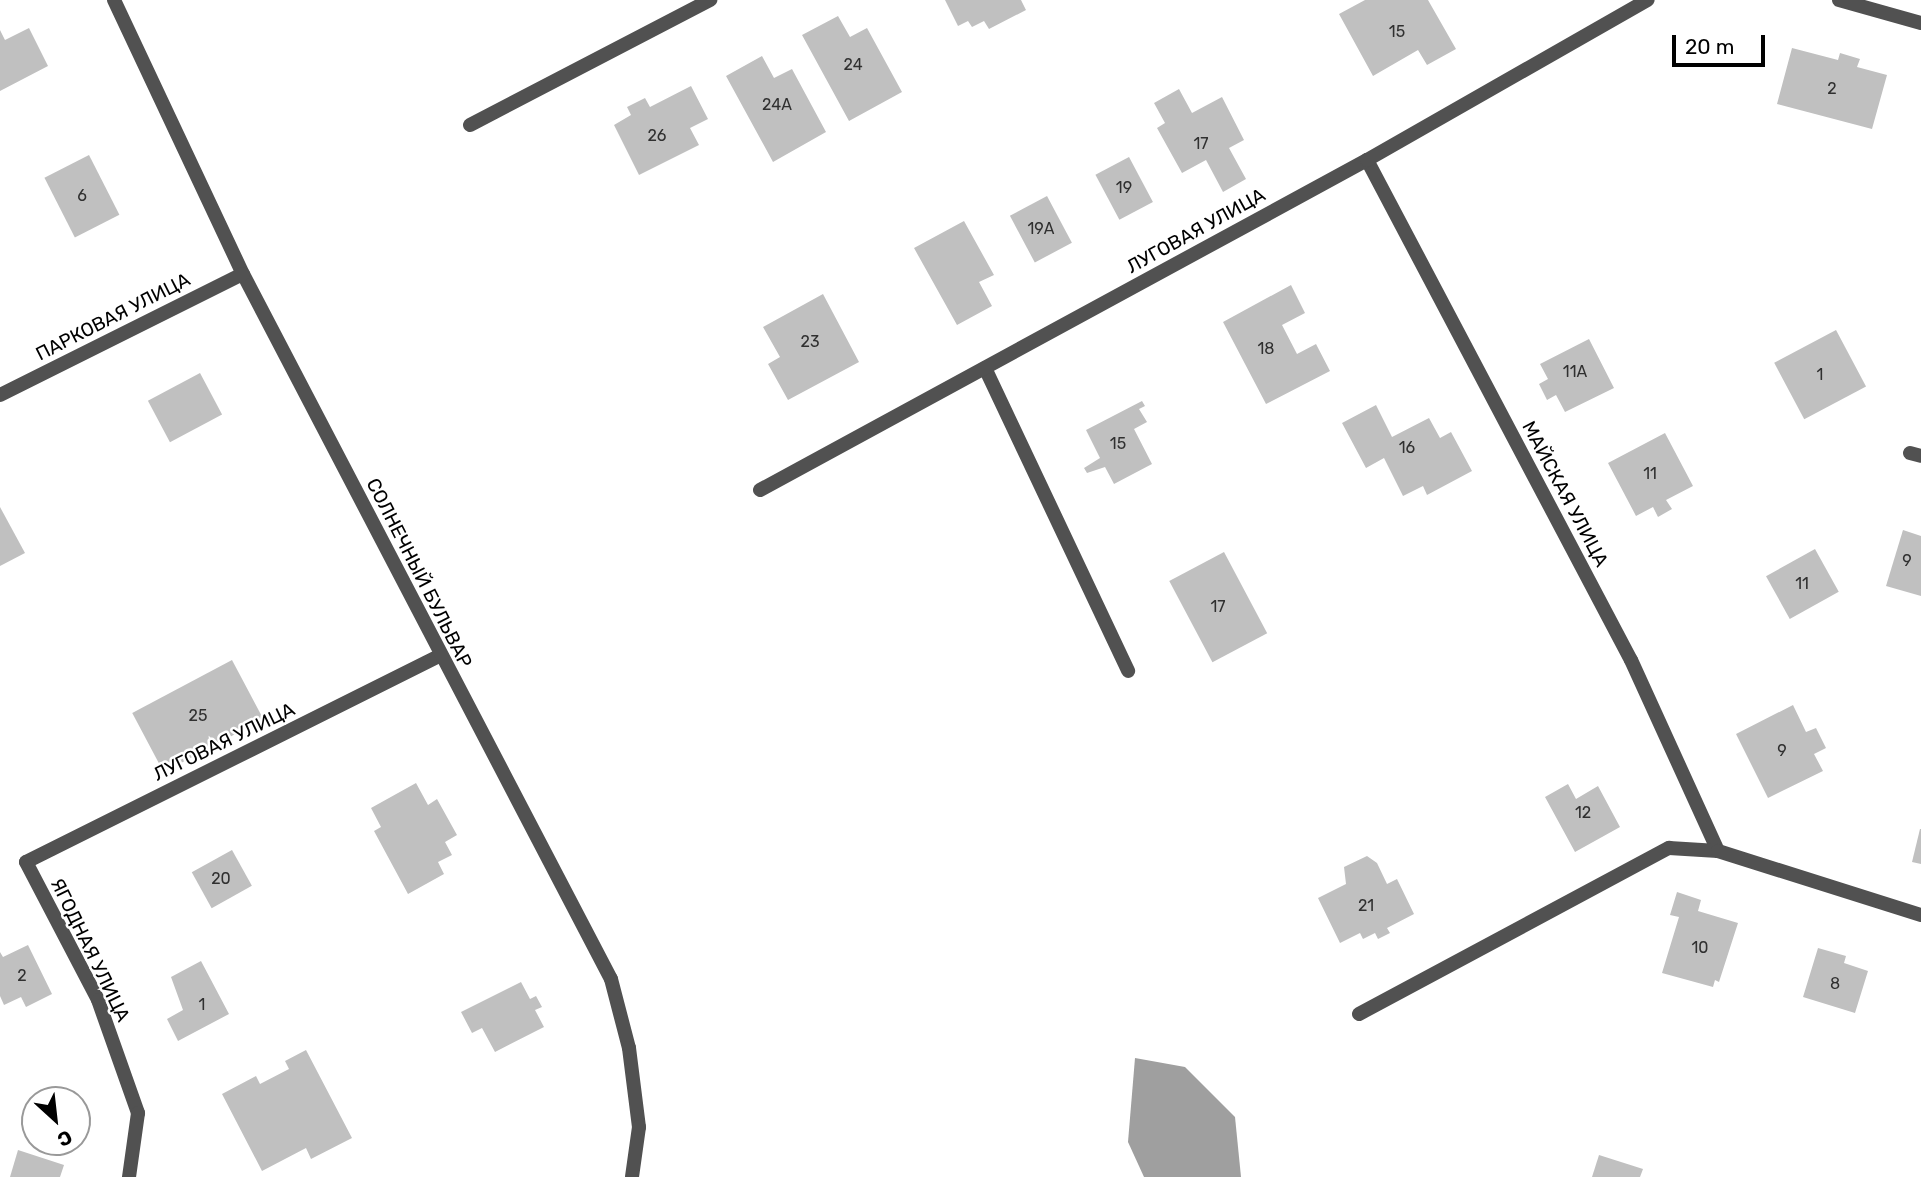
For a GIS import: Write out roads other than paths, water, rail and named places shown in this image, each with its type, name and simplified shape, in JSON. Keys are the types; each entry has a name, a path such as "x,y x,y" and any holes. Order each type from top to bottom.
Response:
{"street":[{"name":"СОЛНЕЧНЫЙ БУЛЬВАР","path":"114,0 243,274 440,656 611,979 629,1048 639,1127 632,1177"},
{"path":"470,125 710,0"},
{"name":"ЛУГОВАЯ УЛИЦА","path":"760,490 1367,160 1648,0"},
{"path":"1839,0 1921,23"},
{"name":"МАЙСКАЯ УЛИЦА","path":"1367,160 1631,660 1718,851"},
{"name":"ПАРКОВАЯ УЛИЦА","path":"0,395 243,274"},
{"path":"985,368 1128,671"},
{"name":"ЛУГОВАЯ УЛИЦА","path":"26,862 440,656"},
{"path":"1359,1014 1669,848 1718,851 1921,915"},
{"name":"ЯГОДНАЯ УЛИЦА","path":"26,862 98,1000 138,1113 128,1177"}]}
